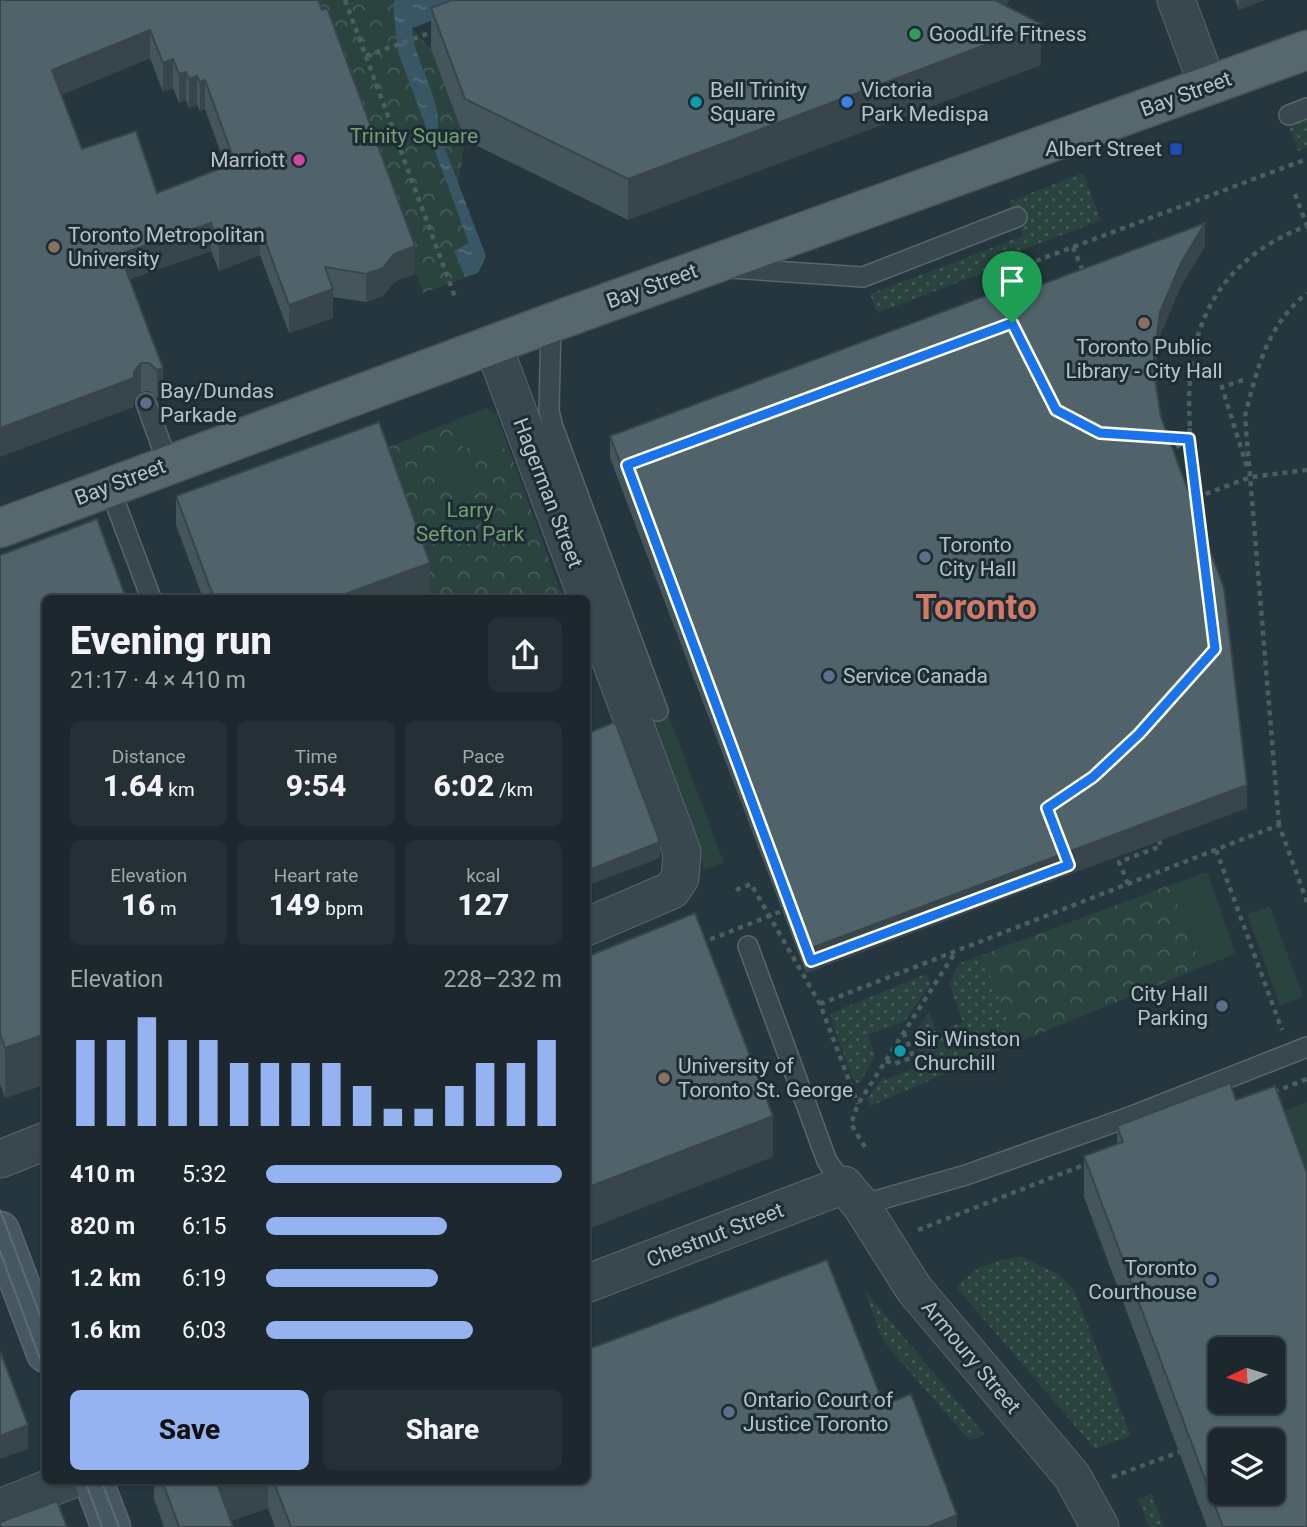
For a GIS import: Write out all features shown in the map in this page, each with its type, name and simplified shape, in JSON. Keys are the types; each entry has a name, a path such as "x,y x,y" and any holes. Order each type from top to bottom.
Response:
{"main road":[{"name":"Bay Street","path":"0,528 705,266 1307,50"},
{"path":"0,1231 42,1342"},
{"path":"95,1484 111,1527"}],"street":[{"path":"1176,0 1208,86"},
{"name":"Hagerman Street","path":"493,345 586,595"},
{"name":"Hagerman Street","path":"590,605 682,852 680,878 665,895 590,925"},
{"path":"0,1159 42,1143"},
{"name":"Chestnut Street","path":"590,1283 853,1195"},
{"name":"Armoury Street","path":"853,1195 914,1289 1072,1476 1100,1527"},
{"path":"0,1508 60,1484"}],"lane":[{"path":"705,266 863,277 1017,217"},
{"path":"551,323 549,411 553,427 658,711"},
{"path":"146,403 168,464"},
{"path":"109,486 150,595"},
{"path":"748,946 828,1161 853,1195 966,1175 1132,1116 1299,1051"}],"path":[{"path":"345,0 456,297"},
{"path":"366,56 439,30"},
{"path":"1036,261 1307,159"},
{"path":"1200,531 1189,439 1190,360 1197,335 1215,295 1247,258 1270,242 1307,226 1295,194"},
{"path":"1073,247 1088,285"},
{"path":"1307,293 1292,304 1260,356 1245,416 1279,825 1307,902"},
{"path":"1242,380 1222,387 1251,477"},
{"path":"1151,437 1189,439"},
{"path":"1167,453 1189,439"},
{"path":"1184,502 1251,477 1307,470"},
{"path":"820,1004 1279,825"},
{"path":"1144,837 1166,829"},
{"path":"1128,884 1119,862 1161,846 1156,833"},
{"path":"1216,850 1299,1051"},
{"path":"736,890 751,884 820,1004 858,1104"},
{"path":"698,945 791,907 795,918"},
{"path":"865,1147 851,1124 858,1104 956,951"},
{"path":"886,1061 894,1064 913,1057 904,1033"},
{"path":"1268,1094 1307,1079"},
{"path":"914,1231 1095,1161"},
{"path":"1112,1477 1179,1452"}],"green space":[{"name":"Trinity Square","path":"309,0 486,0 412,28 431,49 465,140 458,186 486,256 478,273 423,293 328,37"},
{"path":"1307,119 1307,147 1298,151 1288,126"},
{"path":"1083,173 1101,220 1017,252 1019,259 877,313 870,294 1023,236 1010,201"},
{"name":"Larry Sefton Park","path":"486,408 496,414 562,595 431,595 379,451"},
{"path":"486,408 496,414 508,447 488,454 484,441 464,449 455,421"},
{"path":"437,457 473,462 476,470 467,474 471,483 450,491"},
{"path":"666,708 724,863 705,870 647,715"},
{"path":"1207,872 1236,954 1202,967 1170,885"},
{"path":"1170,885 1202,967 1017,1043 982,955"},
{"path":"1270,906 1303,997 1280,1006 1247,914"},
{"path":"982,955 1017,1043 870,1106 867,1099 884,1076 886,1079 923,1065 912,1034 929,1012 936,1032 963,1022 949,983 960,963"},
{"path":"926,974 931,983 905,1021 868,1035 875,1056 861,1081 855,1084 829,1014"},
{"path":"1307,1102 1307,1190 1270,1115"},
{"path":"1022,1257 1060,1275 1074,1290 1131,1436 1095,1449 956,1287 970,1274 986,1265"},
{"path":"864,1289 985,1435 969,1440 883,1341"},
{"path":"1152,1494 1164,1527 1149,1527 1138,1499"}],"water":[{"path":"395,0 462,0 465,9 412,28 417,54 432,92 438,130 486,256 478,273 465,277 454,251 469,243 398,52 393,5"}],"building":[{"path":"0,0 318,0 322,10 327,8 415,246 394,254 383,268 366,274 325,267 333,289 289,305 260,227 219,243 211,223 120,254 163,368 157,370 149,363 141,363 134,372 134,378 0,428","holes":["150,30 163,63 173,59 179,74 186,72 189,79 197,76 200,82 205,80 235,163 157,193 136,131 82,149 52,70"]},
{"name":"Bell Trinity Square","path":"452,0 995,0 1041,24 628,179 465,99 431,8"},
{"name":"Toronto City Hall","path":"1205,223 1181,263 1160,312 1153,367 1161,417 1224,588 1247,785 806,950 610,436 1020,283 1024,291"},
{"path":"379,422 430,563 342,595 213,595 176,496"},
{"path":"97,519 125,595 42,595 42,1035 5,1048 0,1033 0,555"},
{"path":"615,722 660,842 590,869 590,732"},
{"name":"University of Toronto St. George","path":"695,913 773,1116 590,1186 590,955"},
{"name":"Toronto Courthouse","path":"1230,1083 1236,1100 1275,1086 1307,1173 1307,1527 1223,1527 1215,1505 1285,1505 1285,1428 1208,1428 1208,1487 1084,1156 1123,1142 1117,1126"},
{"name":"Ontario Court of Justice Toronto","path":"827,1260 884,1405 911,1394 957,1515 927,1527 291,1527 275,1484 590,1484 590,1349"},
{"path":"0,1351 28,1425 0,1436"},
{"path":"163,1484 223,1484 218,1486 233,1527 179,1527"},
{"path":"57,1501 67,1527 0,1527 0,1522"}],"tram line":[{"path":"0,1210 42,1320"},
{"path":"0,1251 42,1364"},
{"path":"86,1484 102,1527"},
{"path":"103,1484 119,1527"}],"place":[{"name":"GoodLife Fitness","path":"915,34"},
{"name":"Bell Trinity Square","path":"696,102"},
{"name":"Victoria Park Medispa","path":"847,102"},
{"name":"Albert Street","path":"1176,149"},
{"name":"Marriott","path":"299,160"},
{"name":"Toronto Metropolitan University","path":"54,247"},
{"name":"Toronto Public Library - City Hall","path":"1144,323"},
{"name":"Bay/Dundas Parkade","path":"146,403"},
{"name":"Toronto City Hall","path":"925,557"},
{"name":"Service Canada","path":"829,676"},
{"name":"City Hall Parking","path":"1222,1006"},
{"name":"Sir Winston Churchill","path":"900,1051"},
{"name":"University of Toronto St. George","path":"664,1078"},
{"name":"Toronto Courthouse","path":"1211,1280"},
{"name":"Ontario Court of Justice Toronto","path":"729,1412"}],"district":[{"name":"Toronto","path":"976,607"}],"route":[{"path":"1012,323 1056,410 1100,433 1189,439 1215,649 1139,734 1093,777 1047,808 1069,865 811,961 627,465 1012,323"}]}
